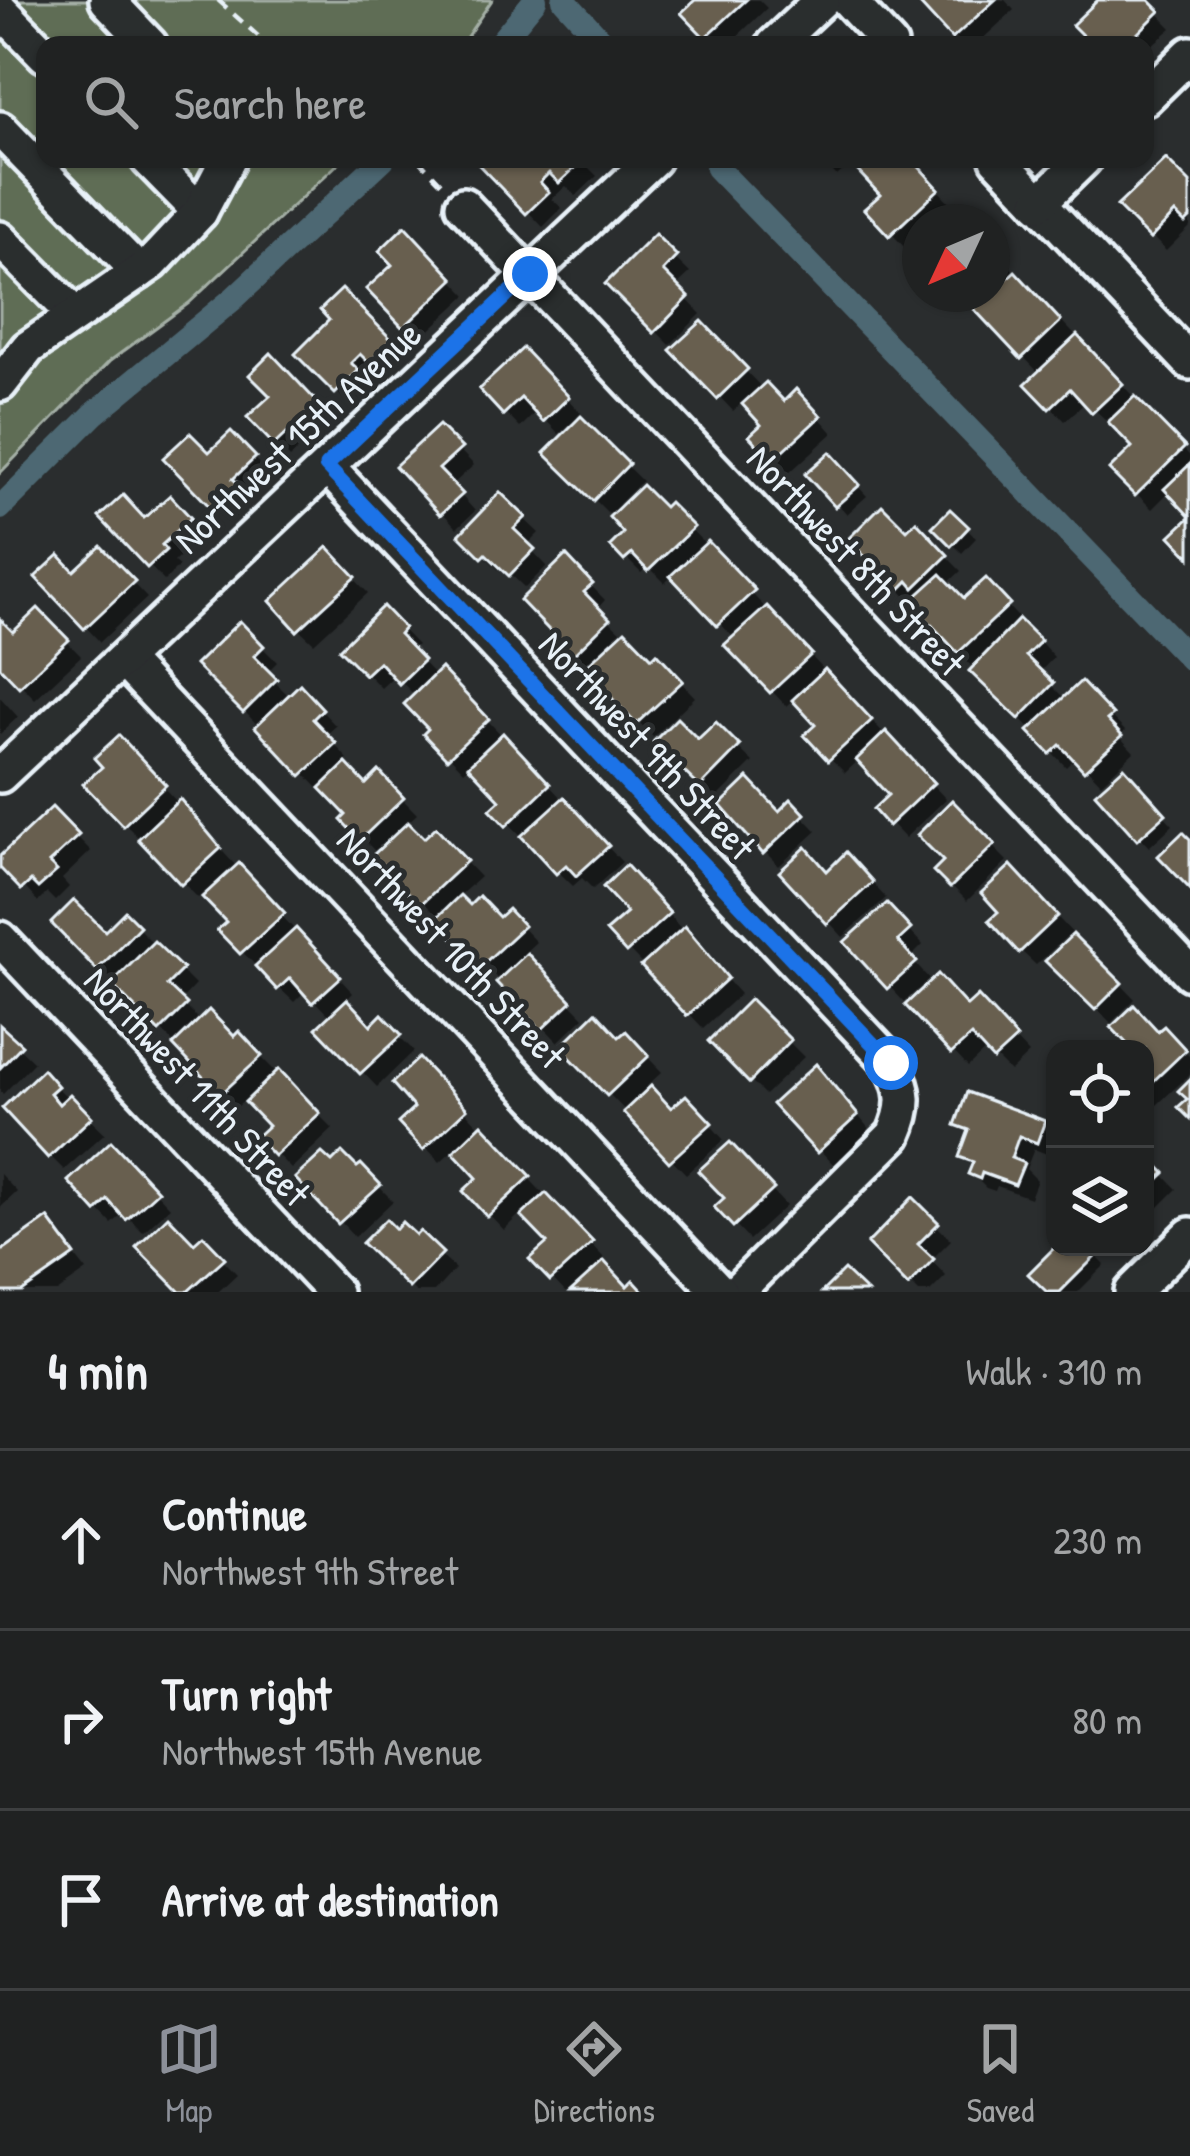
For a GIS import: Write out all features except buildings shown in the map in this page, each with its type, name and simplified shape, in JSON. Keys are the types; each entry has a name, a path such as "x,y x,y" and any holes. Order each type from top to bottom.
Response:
{"street":[{"path":"10,0 0,10 36,46"},
{"path":"106,0 141,36"},
{"path":"784,36 822,0"},
{"path":"848,0 882,36"},
{"path":"1154,89 1190,53"},
{"path":"0,129 36,166"},
{"path":"38,168 139,272"},
{"path":"157,168 200,212"},
{"path":"0,384 24,352 152,263 200,212 223,168"},
{"name":"Northwest 15th Avenue","path":"0,776 643,168"},
{"path":"1006,168 1190,362"},
{"path":"1039,203 1075,168"},
{"name":"Northwest 8th Street","path":"463,205 1190,973"},
{"path":"0,239 75,315"},
{"path":"0,327 24,352"},
{"name":"Northwest 9th Street","path":"326,466 891,1063 904,1086 904,1111 894,1135 736,1292"},
{"name":"Northwest 10th Street","path":"122,659 720,1292"},
{"name":"Northwest 11th Street","path":"0,939 334,1292"},
{"path":"1132,1292 1190,1234"}],"path":[{"path":"218,0 258,36"},
{"path":"426,168 429,171"}],"green space":[{"path":"0,0 492,0 467,36 36,36 36,168 333,168 189,303 110,361 0,473"}],"waterway":[{"path":"505,36 535,0"},
{"path":"564,0 597,36"},
{"path":"0,508 94,414 233,299 373,168"},
{"path":"717,168 1190,659"}],"route":[{"path":"530,274 326,466 891,1063"}]}
